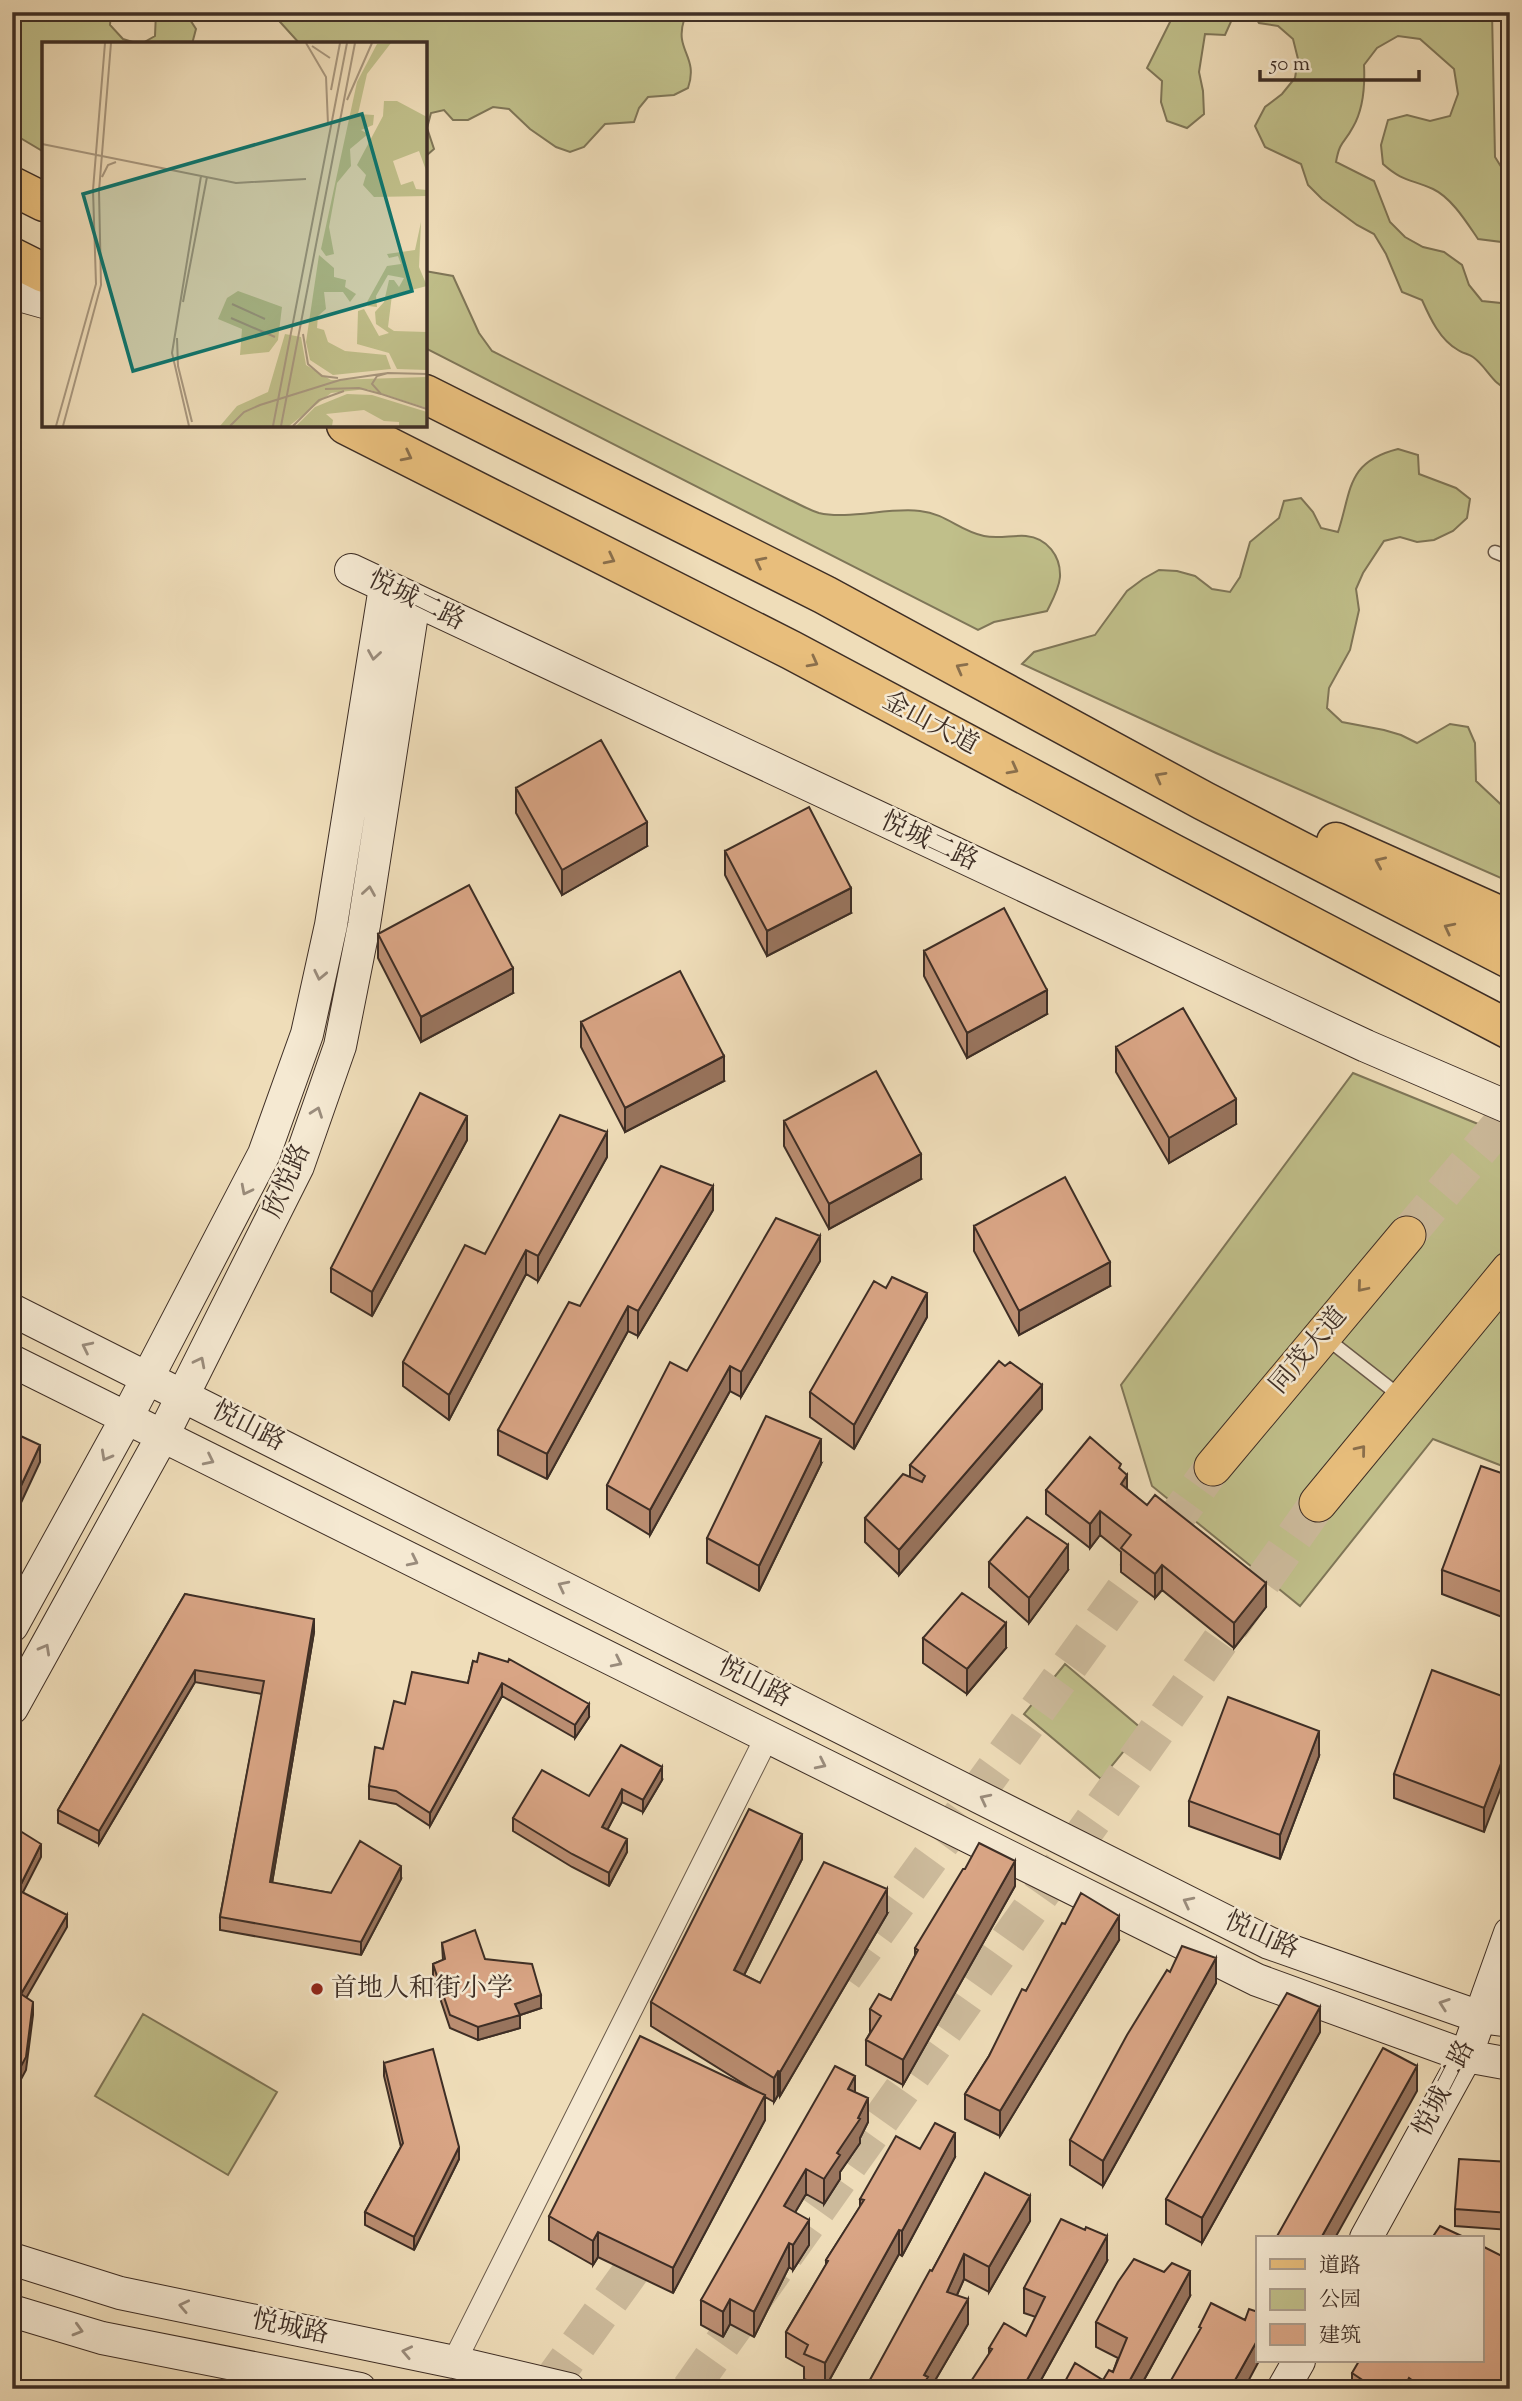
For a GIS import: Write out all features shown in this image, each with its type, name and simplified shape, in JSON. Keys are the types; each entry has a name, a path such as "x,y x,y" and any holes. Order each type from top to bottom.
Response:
{"highway":[{"path":"12,186 42,201"},
{"path":"12,257 42,272"},
{"path":"427,395 825,594 1204,801 1510,959"},
{"name":"金山大道","path":"350,427 791,650 1510,1030"},
{"path":"1204,801 1301,826 1510,920"}],"main road":[{"path":"12,293 42,301"},
{"name":"悦城二路","path":"351,570 1366,1046 1510,1108"},
{"name":"欣悦路","path":"12,1626 126,1419 264,1154 307,1034 331,925 385,587"},
{"name":"欣悦路","path":"12,1708 162,1437 298,1166 340,1046 364,925 414,601"},
{"name":"同茂大道","path":"1213,1467 1407,1235"},
{"path":"1318,1503 1510,1270"},
{"name":"悦山路","path":"12,1310 184,1394 1269,1943 1495,2019"},
{"name":"悦山路","path":"12,1361 1256,1980 1466,2056 1510,2064"},
{"name":"悦城二路","path":"1367,2236 1466,2056 1495,2019 1510,1933"},
{"name":"悦城路","path":"12,2259 120,2293 454,2362 569,2389"},
{"name":"悦城路","path":"12,2311 102,2337 360,2389"},
{"path":"1283,2389 1298,2362"}],"street":[{"path":"454,2362 767,1737"}],"lane":[{"path":"1495,552 1510,558"},
{"path":"1322,1335 1403,1398"}],"green space":[{"path":"17,12 111,12 110,25 123,39 133,42 42,42 42,151 12,133 12,20"},
{"path":"156,12 185,12 196,29 193,42 144,42 155,36"},
{"path":"271,12 708,12 698,20 684,20 682,39 691,68 688,88 674,95 648,97 639,108 634,122 605,124 584,147 570,152 556,147 530,129 509,109 493,107 468,120 453,120 444,110 431,113 427,128 427,42 298,42"},
{"path":"1175,12 1238,12 1225,35 1205,34 1199,72 1204,114 1187,128 1167,121 1161,102 1162,81 1147,68"},
{"path":"1252,12 1492,12 1495,157 1510,181 1510,243 1478,239 1447,198 1433,189 1402,177 1383,164 1381,145 1388,120 1407,115 1430,121 1450,116 1458,94 1454,69 1420,39 1398,36 1377,48 1364,65 1360,112 1341,146 1336,162 1374,181 1390,222 1405,237 1423,247 1444,252 1462,265 1469,285 1482,301 1510,304 1510,391 1499,385 1473,357 1452,346 1441,335 1422,300 1402,292 1386,254 1374,234 1322,199 1308,185 1301,164 1265,147 1255,126 1265,107 1282,94 1295,78 1298,59 1293,39 1278,26 1259,23"},
{"path":"427,128 434,149 427,155"},
{"path":"427,271 453,276 479,333 492,351 812,510 830,515 920,511 938,515 975,534 1034,537 1046,544 1055,555 1060,569 1058,586 1047,611 994,622 978,630 427,349"},
{"path":"1398,449 1418,455 1419,474 1456,488 1470,499 1467,518 1453,531 1434,540 1417,542 1400,537 1384,541 1356,589 1359,610 1350,650 1329,688 1327,708 1342,722 1384,730 1417,743 1450,724 1468,727 1475,743 1476,781 1510,813 1510,882 1216,753 1022,664 1034,652 1095,635 1127,591 1159,570 1195,576 1212,589 1230,592 1240,577 1250,542 1279,518 1284,501 1301,498 1313,512 1321,528 1338,532 1349,491 1360,470 1381,455"},
{"path":"1353,1073 1510,1137 1510,1469 1433,1439 1300,1606 1152,1486 1121,1385"},
{"path":"1065,1664 1142,1729 1101,1779 1024,1714"},
{"path":"143,2014 277,2092 228,2175 95,2096"}],"building":[{"path":"601,740 647,822 562,870 516,788"},
{"path":"809,807 851,888 767,931 725,851"},
{"path":"469,885 513,968 421,1017 378,934"},
{"path":"1004,908 1047,990 967,1033 924,951"},
{"path":"680,971 724,1056 625,1108 581,1022"},
{"path":"1183,1008 1236,1099 1169,1138 1116,1047"},
{"path":"876,1071 921,1154 829,1204 784,1121"},
{"path":"420,1093 467,1116 372,1292 331,1268"},
{"path":"560,1115 607,1132 538,1256 526,1250 449,1395 403,1362 465,1245 485,1254"},
{"path":"661,1166 713,1186 638,1311 628,1306 547,1454 498,1430 569,1302 580,1306"},
{"path":"1065,1177 1110,1262 1019,1311 974,1226"},
{"path":"776,1218 820,1236 741,1372 730,1366 650,1510 607,1485 670,1362 687,1371"},
{"path":"892,1277 927,1293 854,1425 810,1392 874,1281 886,1288"},
{"path":"999,1361 1005,1366 1010,1362 1042,1385 899,1550 865,1518 903,1474 922,1482 925,1476 910,1465"},
{"path":"766,1416 821,1439 759,1566 707,1538"},
{"path":"12,1432 40,1445 12,1505"},
{"path":"1090,1437 1121,1464 1119,1468 1127,1475 1121,1484 1147,1505 1155,1495 1266,1583 1234,1623 1162,1565 1155,1574 1121,1548 1131,1535 1100,1511 1090,1524 1046,1490"},
{"path":"1481,1466 1510,1476 1510,1595 1442,1570"},
{"path":"1027,1517 1068,1545 1029,1598 989,1562"},
{"path":"962,1593 1006,1623 967,1669 923,1638"},
{"path":"185,1594 314,1619 270,1882 331,1893 360,1841 401,1866 361,1942 220,1917 264,1681 195,1670 99,1831 58,1810"},
{"path":"479,1653 508,1662 509,1659 589,1704 575,1725 502,1683 430,1813 396,1791 369,1786 375,1747 383,1749 394,1701 405,1704 412,1672 468,1683 473,1661 477,1662"},
{"path":"1432,1670 1510,1699 1510,1740 1484,1808 1394,1774"},
{"path":"1228,1697 1319,1731 1280,1835 1189,1801"},
{"path":"621,1745 662,1767 643,1800 622,1789 602,1827 627,1839 609,1873 513,1818 542,1770 589,1796"},
{"path":"749,1809 802,1834 734,1970 760,1983 824,1862 887,1889 774,2078 651,2002"},
{"path":"17,1829 41,1844 18,1890 67,1915 21,1994 33,2002 26,2057 12,2083 12,1836"},
{"path":"979,1843 1015,1861 903,2060 866,2040 881,2016 870,2009 879,1994 891,2000 918,1950 915,1948"},
{"path":"1081,1893 1119,1916 1000,2111 965,2094 989,2056 1022,1989 1026,1991"},
{"path":"475,1930 485,1959 532,1964 541,1995 515,2004 520,2015 478,2027 450,2015 433,1964 445,1959 442,1943"},
{"path":"1182,1946 1216,1958 1103,2161 1070,2140 1127,2035 1167,1970 1170,1972"},
{"path":"1287,1993 1320,2007 1202,2218 1166,2199"},
{"path":"640,2036 765,2095 673,2268 598,2232 593,2241 549,2216"},
{"path":"1383,2048 1417,2066 1322,2236 1277,2236"},
{"path":"433,2049 459,2147 414,2237 365,2212 403,2143 384,2063"},
{"path":"835,2066 855,2076 848,2089 868,2098 858,2118 860,2119 837,2153 840,2155 824,2179 806,2169 784,2206 809,2220 793,2245 789,2243 754,2312 730,2299 723,2312 701,2300"},
{"path":"935,2123 955,2133 902,2231 899,2230 825,2363 804,2354 808,2345 786,2332 828,2261 826,2260 864,2200 860,2199 896,2136 920,2149"},
{"path":"1459,2159 1510,2162 1510,2213 1455,2209"},
{"path":"985,2173 1030,2196 989,2267 964,2254 947,2292 968,2299 924,2375 928,2377 920,2389 865,2389 930,2270 932,2271"},
{"path":"1061,2219 1107,2236 1022,2389 966,2389 992,2349 989,2348 1004,2323 1026,2336 1045,2297 1024,2288"},
{"path":"1440,2226 1462,2236 1433,2236"},
{"path":"1484,2247 1510,2260 1510,2382 1506,2389 1424,2389 1409,2378 1403,2389 1376,2389 1352,2373 1358,2362 1484,2362"},
{"path":"1134,2259 1164,2272 1172,2263 1190,2271 1125,2389 1061,2389 1075,2363 1103,2380 1109,2370 1113,2372 1127,2338 1096,2322"},
{"path":"1211,2303 1245,2320 1249,2309 1256,2311 1256,2343 1230,2389 1166,2389 1201,2328 1199,2327"}],"tunnel":[{"path":"1407,1235 1510,1113"},
{"path":"844,1977 1213,1467"},
{"path":"690,2389 1318,1503"},
{"path":"546,2389 660,2231"}],"place":[{"name":"首地人和街小学","path":"317,1989"}]}
